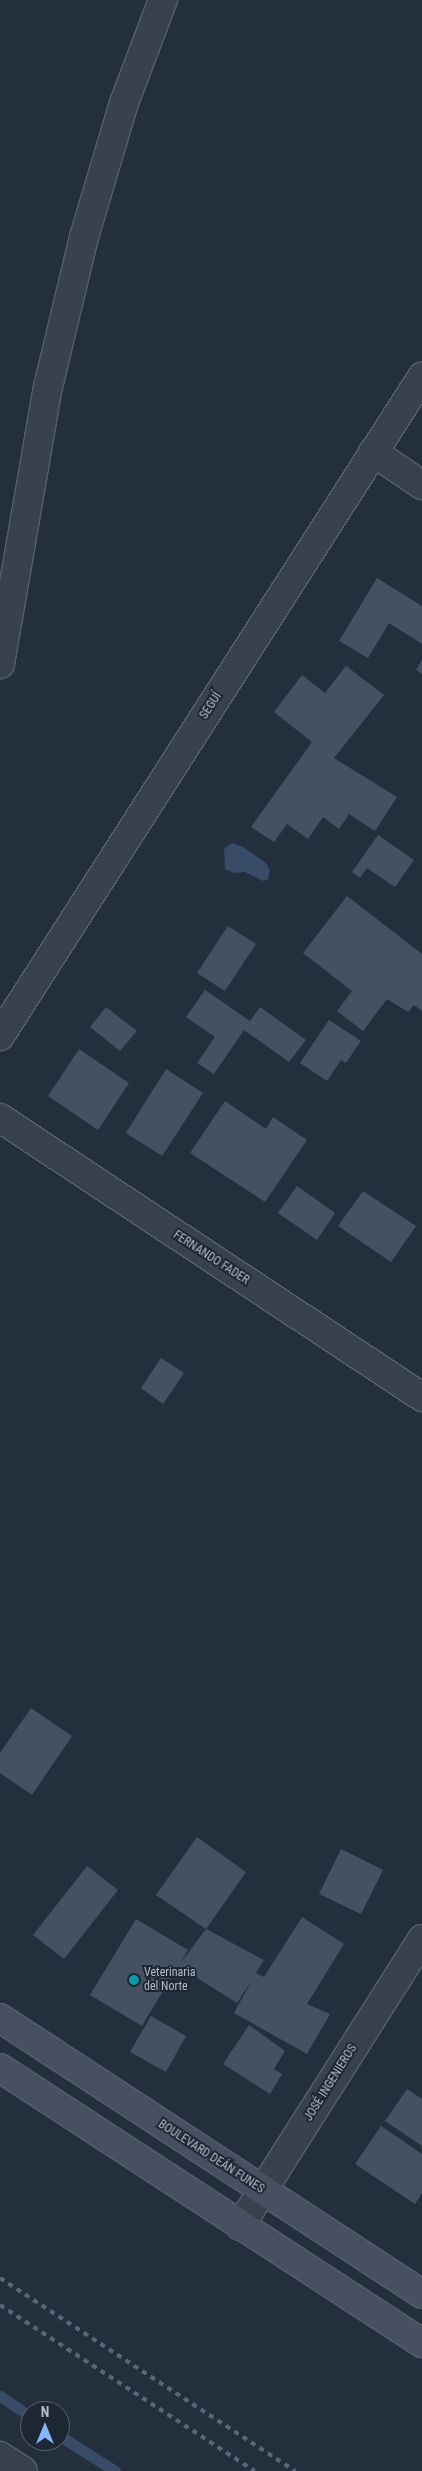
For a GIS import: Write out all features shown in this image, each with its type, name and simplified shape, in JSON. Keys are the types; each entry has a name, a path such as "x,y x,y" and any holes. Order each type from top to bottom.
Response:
{"main road":[{"name":"BOULEVARD DEÁN FUNES","path":"0,2018 422,2294"},
{"path":"0,2068 422,2343"}],"street":[{"path":"0,664 48,387 84,237 124,104 163,0"},
{"name":"SEGUÍ","path":"0,1036 422,377"},
{"path":"373,452 422,485"},
{"name":"FERNANDO FADER","path":"0,1118 422,1397"},
{"name":"JOSÉ INGENIEROS","path":"240,2226 422,1940"},
{"path":"0,2456 23,2471"}],"water":[{"path":"232,843 243,847 266,863 270,871 268,879 263,881 245,872 234,873 225,869 224,849"}],"building":[{"path":"377,578 422,606 422,644 389,623 368,658 339,641"},
{"path":"422,660 422,674 416,670"},
{"path":"346,666 384,695 334,758 397,797 375,831 349,814 339,829 323,817 308,839 287,824 274,842 251,827 312,742 274,712 302,675 325,693"},
{"path":"378,835 414,860 395,887 367,868 360,878 352,872"},
{"path":"347,896 422,954 422,1011 414,1005 408,1012 387,999 363,1031 337,1011 352,991 303,953"},
{"path":"228,926 256,944 225,991 197,973"},
{"path":"205,990 250,1021 260,1007 306,1040 289,1062 244,1030 214,1074 197,1063 215,1037 186,1017"},
{"path":"106,1007 137,1031 120,1051 90,1027"},
{"path":"329,1020 361,1041 346,1063 341,1060 327,1081 300,1063"},
{"path":"79,1049 129,1083 98,1130 48,1096"},
{"path":"166,1069 203,1093 162,1156 126,1133"},
{"path":"225,1101 266,1129 273,1117 307,1140 265,1202 190,1153"},
{"path":"297,1186 335,1213 317,1240 278,1213"},
{"path":"363,1191 416,1226 391,1262 338,1226"},
{"path":"161,1358 184,1373 163,1404 141,1388"},
{"path":"31,1708 72,1736 32,1795 0,1773 0,1753"},
{"path":"197,1837 246,1872 206,1929 156,1895"},
{"path":"341,1849 383,1870 361,1914 319,1894"},
{"path":"87,1866 118,1890 64,1959 33,1935"},
{"path":"302,1917 344,1944 307,2004 330,2014 307,2054 234,2013 252,1980 237,2003 178,1966 142,2026 90,1995 136,1919 188,1950 180,1964 206,1929 264,1960 256,1973 264,1977"},
{"path":"151,2016 186,2036 166,2072 130,2052"},
{"path":"249,2025 285,2051 274,2069 282,2074 270,2094 223,2064"},
{"path":"407,2089 422,2099 422,2146 385,2121"},
{"path":"381,2126 422,2154 422,2193 415,2204 355,2164"}],"waterway":[{"path":"0,2396 20,2409"},
{"path":"70,2442 115,2471"}],"railway":[{"path":"0,2278 295,2471"},
{"path":"0,2305 255,2471"}],"place":[{"name":"Veterinaria del Norte","path":"134,1980"}]}
